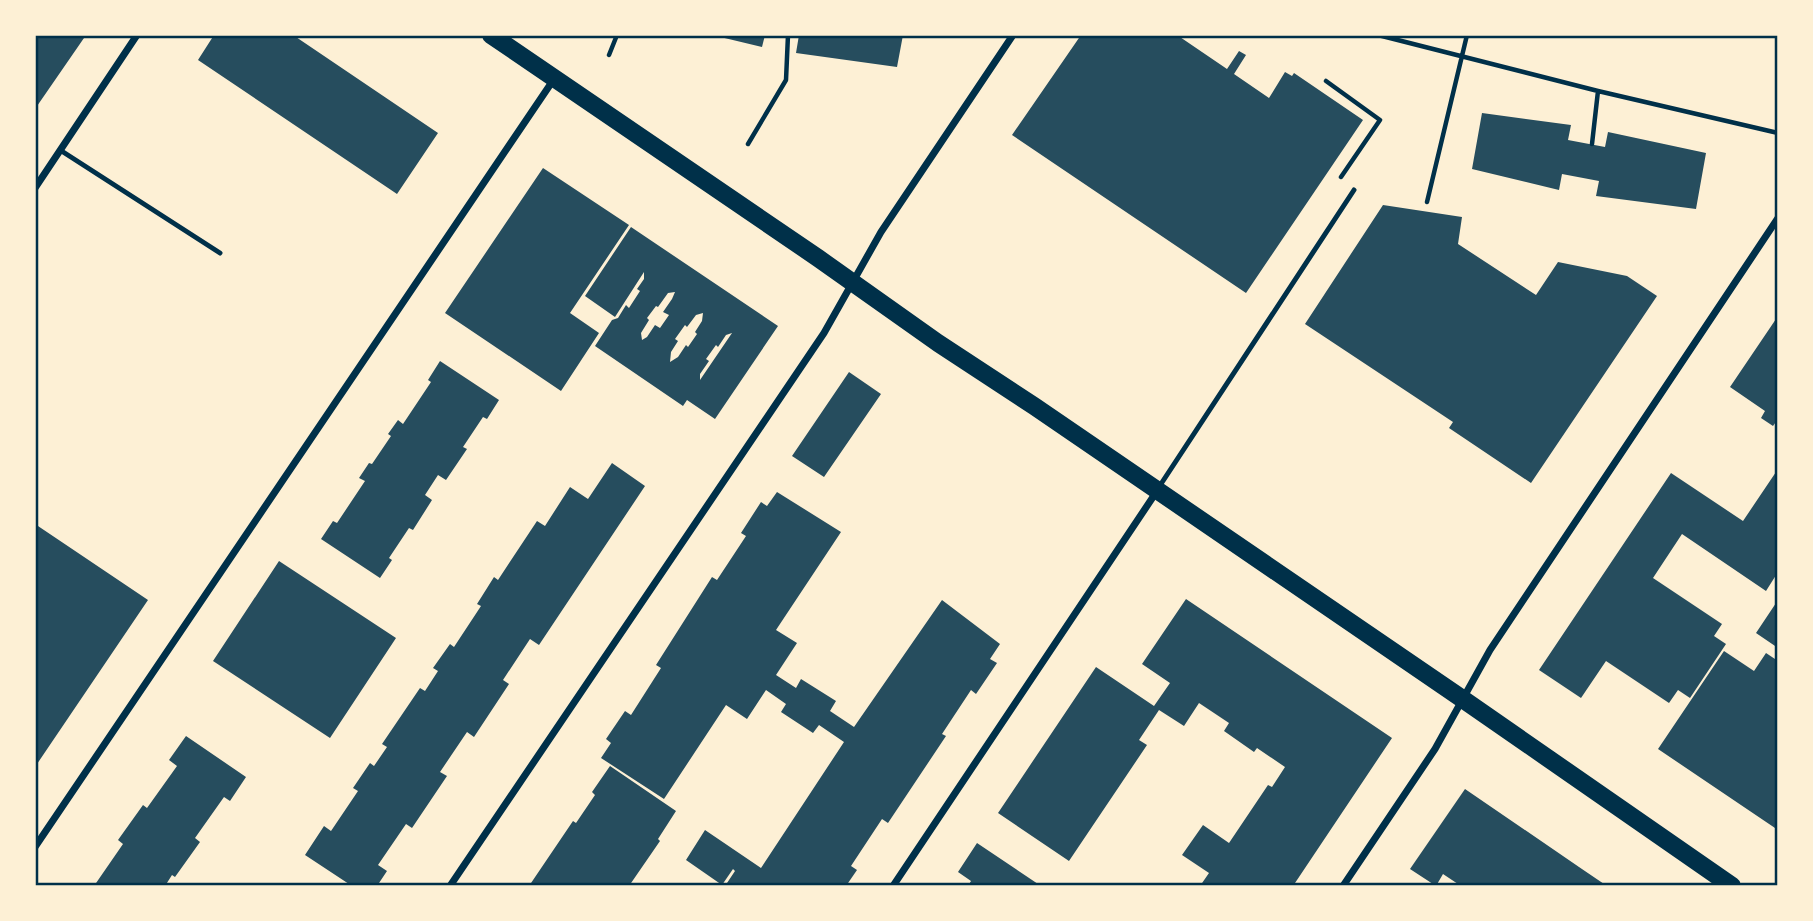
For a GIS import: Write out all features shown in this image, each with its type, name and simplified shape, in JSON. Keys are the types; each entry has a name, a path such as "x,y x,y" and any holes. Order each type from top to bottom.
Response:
{"main road":[{"path":"491,35 1732,886"}],"street":[{"path":"35,188 137,35"},
{"path":"450,886 824,333 881,232 1013,35"},
{"path":"35,847 555,78"},
{"path":"1343,886 1435,749 1490,650 1778,218"},
{"path":"893,886 1157,490"}],"lane":[{"path":"60,150 220,253"},
{"path":"1157,490 1354,190"}],"path":[{"path":"609,55 617,35"},
{"path":"748,144 786,80 788,35"},
{"path":"1378,35 1778,133"},
{"path":"1427,202 1467,35"},
{"path":"1326,81 1380,120 1338,181 1354,190"},
{"path":"1592,144 1598,91"}],"building":[{"path":"35,35 79,35 84,38 35,109"},
{"path":"214,35 293,35 438,133 397,194 198,60"},
{"path":"712,35 765,35 762,47"},
{"path":"799,35 903,35 897,67 796,53"},
{"path":"1081,35 1177,35 1227,69 1239,51 1246,55 1234,74 1269,98 1285,72 1292,76 1294,73 1363,120 1246,293 1012,135"},
{"path":"1482,113 1571,125 1568,140 1605,147 1608,132 1706,153 1696,209 1596,196 1599,181 1562,174 1559,190 1472,169"},
{"path":"543,168 629,225 570,313 599,333 561,391 445,313"},
{"path":"1383,205 1462,217 1458,244 1536,295 1558,262 1627,276 1657,296 1531,483 1449,428 1453,422 1305,324"},
{"path":"631,227 778,326 715,419 687,400 683,406 595,346 612,320 618,318 626,305 629,308 640,291 637,289 644,279 644,272 615,317 585,296","holes":["675,292 663,312 669,315 660,328 655,325 642,340 641,333 649,320 647,318 668,293","703,313 702,321 695,332 697,334 688,347 686,345 678,357 670,362 671,352 678,341 675,339 696,315","732,333 700,380 700,374 709,361 706,359 726,335"]},
{"path":"1778,316 1778,419 1773,426 1761,418 1765,411 1730,387"},
{"path":"440,361 499,400 487,419 483,417 463,447 467,449 446,480 438,475 425,495 432,500 413,530 409,528 389,558 392,560 380,578 321,539 333,521 337,523 365,481 359,478 391,436 388,434 398,420 403,424 431,382 428,380"},
{"path":"849,372 881,394 824,477 792,456"},
{"path":"612,463 645,486 539,645 530,639 503,680 509,684 474,737 467,732 440,772 447,776 412,828 406,824 378,865 387,871 377,886 352,886 305,855 324,826 331,831 358,791 353,788 370,763 374,766 387,747 382,744 420,688 425,691 438,671 433,668 450,644 454,647 481,606 477,604 494,577 498,580 537,521 545,526 570,487 588,499"},
{"path":"1778,469 1778,572 1766,591 1682,534 1653,578 1722,624 1714,636 1726,644 1690,698 1678,690 1669,703 1606,661 1581,698 1539,670 1671,473 1743,521"},
{"path":"777,492 841,532 776,630 797,643 776,675 796,688 801,679 836,701 830,711 854,727 942,600 1000,644 990,659 997,663 976,694 971,690 942,734 946,736 888,823 882,819 851,866 857,870 846,886 725,886 735,871 733,869 722,885 686,860 705,830 761,868 844,742 819,725 813,733 781,712 786,704 766,690 747,719 726,705 664,799 601,758 611,743 606,739 625,711 631,715 661,668 656,665 712,577 717,580 746,536 741,533 761,502 767,506"},
{"path":"35,524 148,600 35,767"},
{"path":"279,561 396,638 330,738 213,661"},
{"path":"1186,599 1392,738 1293,886 1200,886 1209,873 1182,855 1203,825 1229,843 1268,785 1272,787 1285,767 1257,748 1254,752 1224,731 1229,723 1199,703 1184,726 1159,710 1139,740 1147,745 1069,861 998,813 1096,667 1154,706 1170,683 1142,664"},
{"path":"1778,600 1778,648 1756,633"},
{"path":"1724,651 1754,671 1766,653 1778,661 1778,824 1775,828 1658,749"},
{"path":"186,736 246,777 230,801 224,797 195,838 200,842 175,877 172,875 165,886 94,886 123,844 118,840 143,805 147,808 177,766 169,760"},
{"path":"610,766 676,811 658,839 660,841 629,886 529,886 573,821 576,823 595,795 592,792"},
{"path":"1465,789 1607,886 1461,886 1443,874 1436,886 1410,869"},
{"path":"977,843 1041,886 968,886 971,881 958,872"}]}
